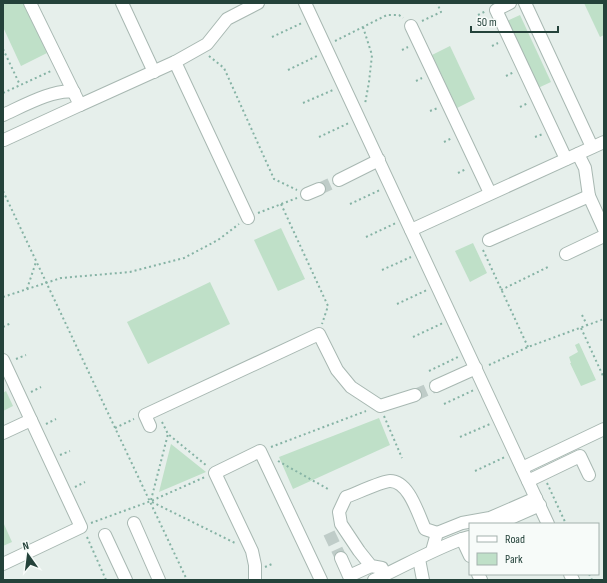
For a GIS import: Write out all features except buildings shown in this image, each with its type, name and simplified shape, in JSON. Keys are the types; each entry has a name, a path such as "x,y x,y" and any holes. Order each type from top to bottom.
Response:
{"street":[{"path":"30,3 80,105"},
{"path":"122,3 154,72"},
{"path":"4,140 175,62 207,44 227,19 258,3"},
{"path":"305,3 323,50 379,160 548,523"},
{"path":"510,3 496,10 566,159"},
{"path":"525,3 592,147"},
{"path":"411,26 490,194"},
{"path":"175,62 248,218"},
{"path":"3,115 56,92 74,92"},
{"path":"411,230 604,142"},
{"path":"578,154 584,168 589,196 604,229"},
{"path":"339,180 379,160"},
{"path":"307,194 319,189"},
{"path":"489,240 589,196"},
{"path":"566,254 604,236"},
{"path":"150,426 145,415 156,409 319,334 337,370 351,388 380,406 415,395"},
{"path":"3,360 81,527 3,564"},
{"path":"436,386 476,368"},
{"path":"3,433 31,420"},
{"path":"522,468 604,429"},
{"path":"255,580 256,565 252,551 215,473 260,451 321,580"},
{"path":"528,481 580,456 589,475"},
{"path":"371,566 341,524 339,512 346,497 389,481 398,482 408,492 425,529 438,533 462,523 490,518 538,501"},
{"path":"499,523 538,501"},
{"path":"134,523 159,580"},
{"path":"432,551 438,533"},
{"path":"105,535 126,580"},
{"path":"380,578 440,547 466,538 469,552"},
{"path":"341,558 349,576 371,566 382,568 380,578"},
{"path":"419,559 424,580"}],"path":[{"path":"288,70 362,27 387,15 400,14 411,26 441,12 437,3"},
{"path":"272,37 305,21"},
{"path":"362,27 372,55 370,82 364,105"},
{"path":"199,48 224,68 274,179 307,194"},
{"path":"3,49 20,85"},
{"path":"3,93 61,66"},
{"path":"303,103 336,88"},
{"path":"319,137 352,122"},
{"path":"350,204 383,188"},
{"path":"3,191 187,580"},
{"path":"3,297 61,278 130,272 184,258 218,240 248,218 307,194"},
{"path":"281,204 328,306 319,334"},
{"path":"366,237 398,222"},
{"path":"489,240 483,244 482,248 528,347"},
{"path":"382,270 414,255"},
{"path":"27,289 36,262"},
{"path":"501,290 548,267"},
{"path":"397,304 429,289"},
{"path":"582,315 587,325"},
{"path":"489,365 528,347 604,319"},
{"path":"413,337 445,322"},
{"path":"3,327 11,323"},
{"path":"581,328 604,378"},
{"path":"429,371 460,356"},
{"path":"444,404 476,389"},
{"path":"260,451 380,406 402,458"},
{"path":"106,580 91,544 81,527 150,501 215,473 168,434 156,409"},
{"path":"115,428 145,415"},
{"path":"460,437 492,423"},
{"path":"150,501 168,434"},
{"path":"260,451 328,488"},
{"path":"476,471 507,457"},
{"path":"543,474 566,523"},
{"path":"150,501 252,551"}],"green space":[{"path":"3,3 24,3 47,53 21,66 3,27"},
{"path":"584,3 603,3 604,35 600,37"},
{"path":"520,15 551,82 538,88 507,21"},
{"path":"450,46 475,99 457,108 432,55"},
{"path":"281,228 305,279 278,291 254,240"},
{"path":"473,243 487,273 470,282 455,251"},
{"path":"210,282 230,324 148,364 127,322"},
{"path":"579,343 596,380 581,386 570,363 569,357 578,352 575,345"},
{"path":"6,391 13,406 3,411 3,393"},
{"path":"379,418 390,445 293,489 279,457"},
{"path":"171,444 206,472 159,492"},
{"path":"3,522 12,542 3,546"}],"tunnel":[{"path":"319,189 339,180"},
{"path":"415,395 436,386"},
{"path":"329,533 341,558"}]}
